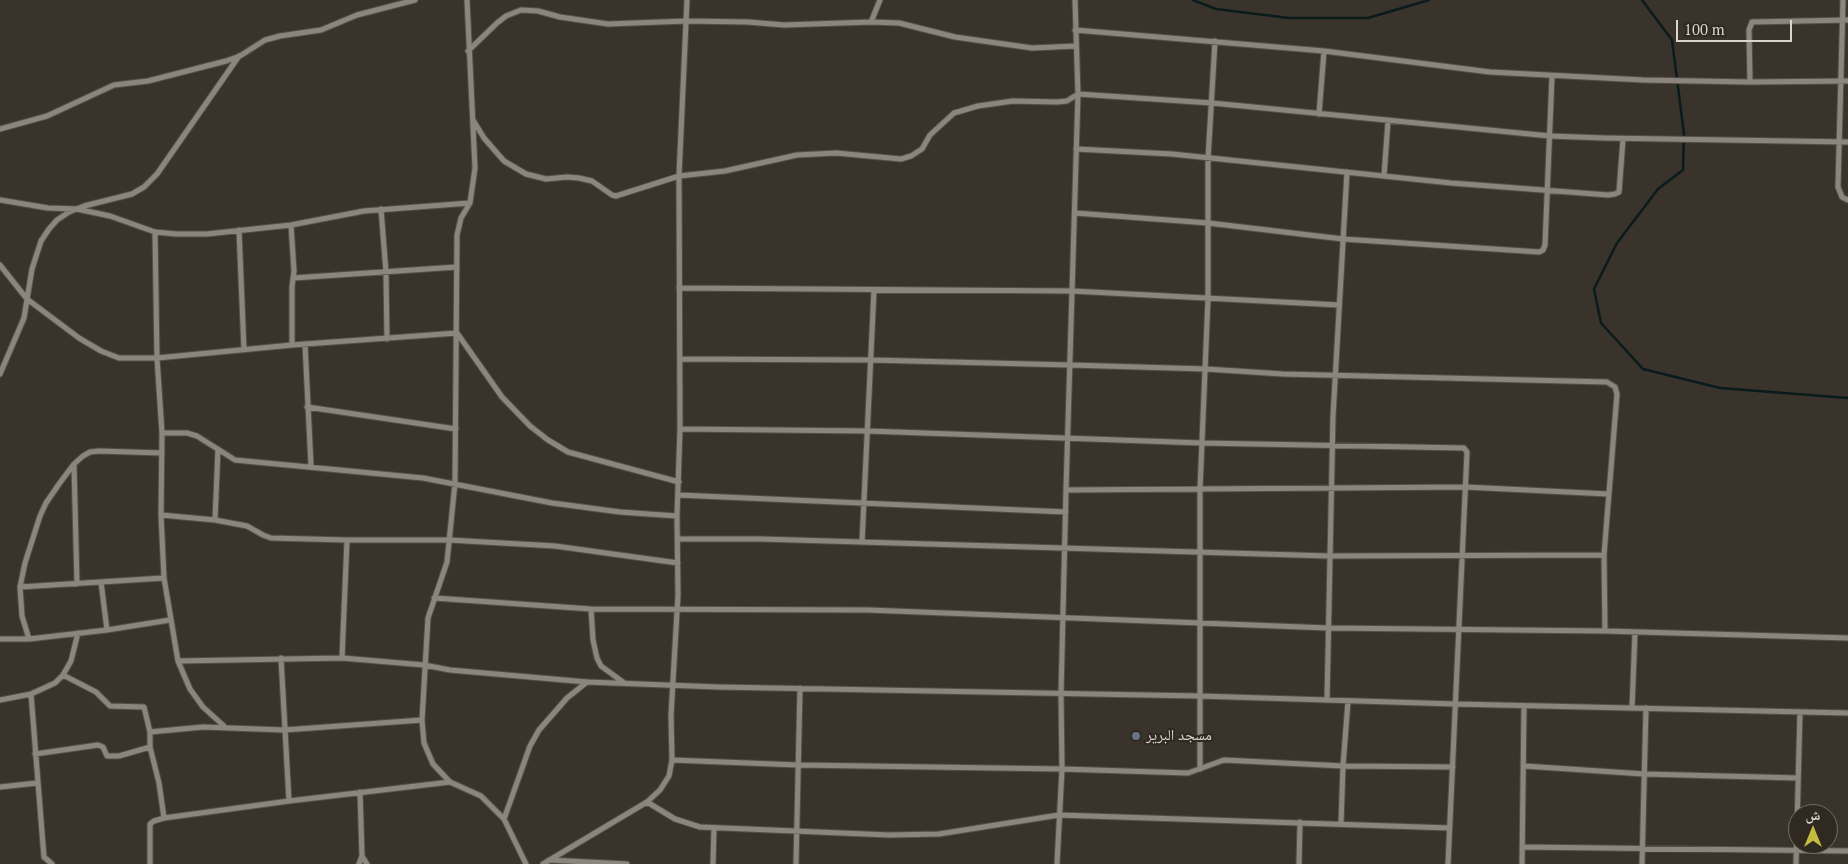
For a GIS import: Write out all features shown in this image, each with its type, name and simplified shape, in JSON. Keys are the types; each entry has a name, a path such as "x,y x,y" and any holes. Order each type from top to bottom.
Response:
{"street":[{"path":"0,128 47,116 114,85 163,78 226,62 240,56 265,40 321,30 357,15 415,0"},
{"path":"467,0 475,168 470,203 461,218 457,235 455,483 447,562 428,618 422,720 424,743 433,764 450,782 481,796 504,819 526,864"},
{"path":"543,864 647,802 660,790 669,776 672,760 671,714 678,608 677,516 680,429 678,176 687,0"},
{"path":"871,22 880,0"},
{"path":"1057,864 1062,769 1064,548 1076,213 1078,94 1076,0"},
{"path":"1843,0 1845,20 1840,81 1839,193 1848,200"},
{"path":"468,51 496,23 506,16 521,10 538,11 560,17 608,24 687,21 748,22 784,25 899,23 955,37 1032,48 1076,46"},
{"path":"1750,82 1749,30 1752,22 1845,20"},
{"path":"1076,30 1324,51 1490,72 1643,80 1848,81"},
{"path":"1200,769 1200,489 1208,298 1208,158 1215,41"},
{"path":"1319,114 1324,51"},
{"path":"0,200 48,208 77,208 121,198 144,187 157,174 240,56"},
{"path":"1076,213 1208,223 1343,239 1539,252 1543,250 1545,244 1552,76"},
{"path":"472,120 484,138 504,161 526,174 546,178 567,177 592,181 616,196 678,176 725,170 797,155 836,153 902,158 912,156 922,149 930,134 954,113 978,106 1013,100 1057,102 1068,100 1078,94 1212,103 1550,136 1848,142"},
{"path":"1384,176 1388,121"},
{"path":"1076,149 1154,152 1451,183 1615,194 1619,192 1620,186 1623,138"},
{"path":"1326,700 1332,446 1347,172"},
{"path":"0,374 24,318 32,269 41,241 57,220 77,208 110,216 155,232 176,234 291,225 381,209 470,203"},
{"path":"381,209 386,272 387,339"},
{"path":"291,225 294,271 292,345"},
{"path":"239,230 244,350"},
{"path":"155,232 157,358 162,433 161,515 164,578 178,661 190,689 198,701 224,726"},
{"path":"0,265 27,299 79,338 101,351 119,358 157,358 292,345 457,333"},
{"path":"293,278 457,267"},
{"path":"679,288 1072,290 1339,305"},
{"path":"862,542 874,290"},
{"path":"457,333 502,397 530,426 548,440 568,452 678,482"},
{"path":"305,344 311,466"},
{"path":"680,359 871,360 1206,369 1283,374 1607,382 1616,387 1618,394 1604,555 1605,631"},
{"path":"308,408 456,430"},
{"path":"680,429 868,431 1332,446 1461,446 1467,452 1448,864"},
{"path":"162,433 197,436 235,460 415,477 455,483 552,503 620,512 677,516"},
{"path":"215,520 218,449"},
{"path":"29,639 22,616 20,586 25,562 46,503 74,464 90,452 162,453"},
{"path":"74,464 77,584"},
{"path":"1066,490 1465,487 1608,494"},
{"path":"678,495 1066,512"},
{"path":"161,515 215,520 247,526 263,536 272,538 449,540 554,546 678,563"},
{"path":"678,539 862,542 1329,556 1604,555"},
{"path":"342,658 347,540"},
{"path":"20,586 164,578"},
{"path":"101,582 107,630"},
{"path":"434,598 591,608 868,610 1328,628 1605,631 1848,638"},
{"path":"591,608 593,640 597,658 601,666 623,682"},
{"path":"0,639 29,639 170,620"},
{"path":"1632,708 1635,632"},
{"path":"0,700 31,694 55,683 63,675 71,661 78,633"},
{"path":"281,658 289,801"},
{"path":"178,661 342,658 587,682 1848,713"},
{"path":"63,675 99,694 110,706 144,707 164,818"},
{"path":"504,819 530,746 539,730 566,698 587,682"},
{"path":"796,864 800,688"},
{"path":"31,694 44,857 52,864"},
{"path":"1341,824 1348,701"},
{"path":"1522,864 1524,706"},
{"path":"1642,864 1646,708"},
{"path":"1798,804 1800,712"},
{"path":"150,732 203,726 284,730 422,720"},
{"path":"35,754 98,745 103,747 107,756 119,756 150,747"},
{"path":"672,760 1188,773 1224,760 1343,766 1452,767"},
{"path":"1524,766 1644,774 1798,778"},
{"path":"150,864 150,824 164,818 450,782"},
{"path":"0,787 38,783"},
{"path":"359,864 362,856 360,792"},
{"path":"647,802 675,819 700,828 890,835 939,834 1059,815 1450,828"},
{"path":"1299,864 1300,822"},
{"path":"713,864 714,828"},
{"path":"1522,847 1642,850 1788,850"},
{"path":"362,856 367,864"},
{"path":"548,860 627,864"}],"waterway":[{"path":"1193,0 1216,9 1289,18 1368,18 1429,0"},
{"path":"1642,0 1672,40 1684,134 1683,170 1658,189 1617,243 1594,289 1601,323 1643,369 1720,388 1848,398"}],"place":[{"name":"مسجد البرير","path":"1136,736"}]}
